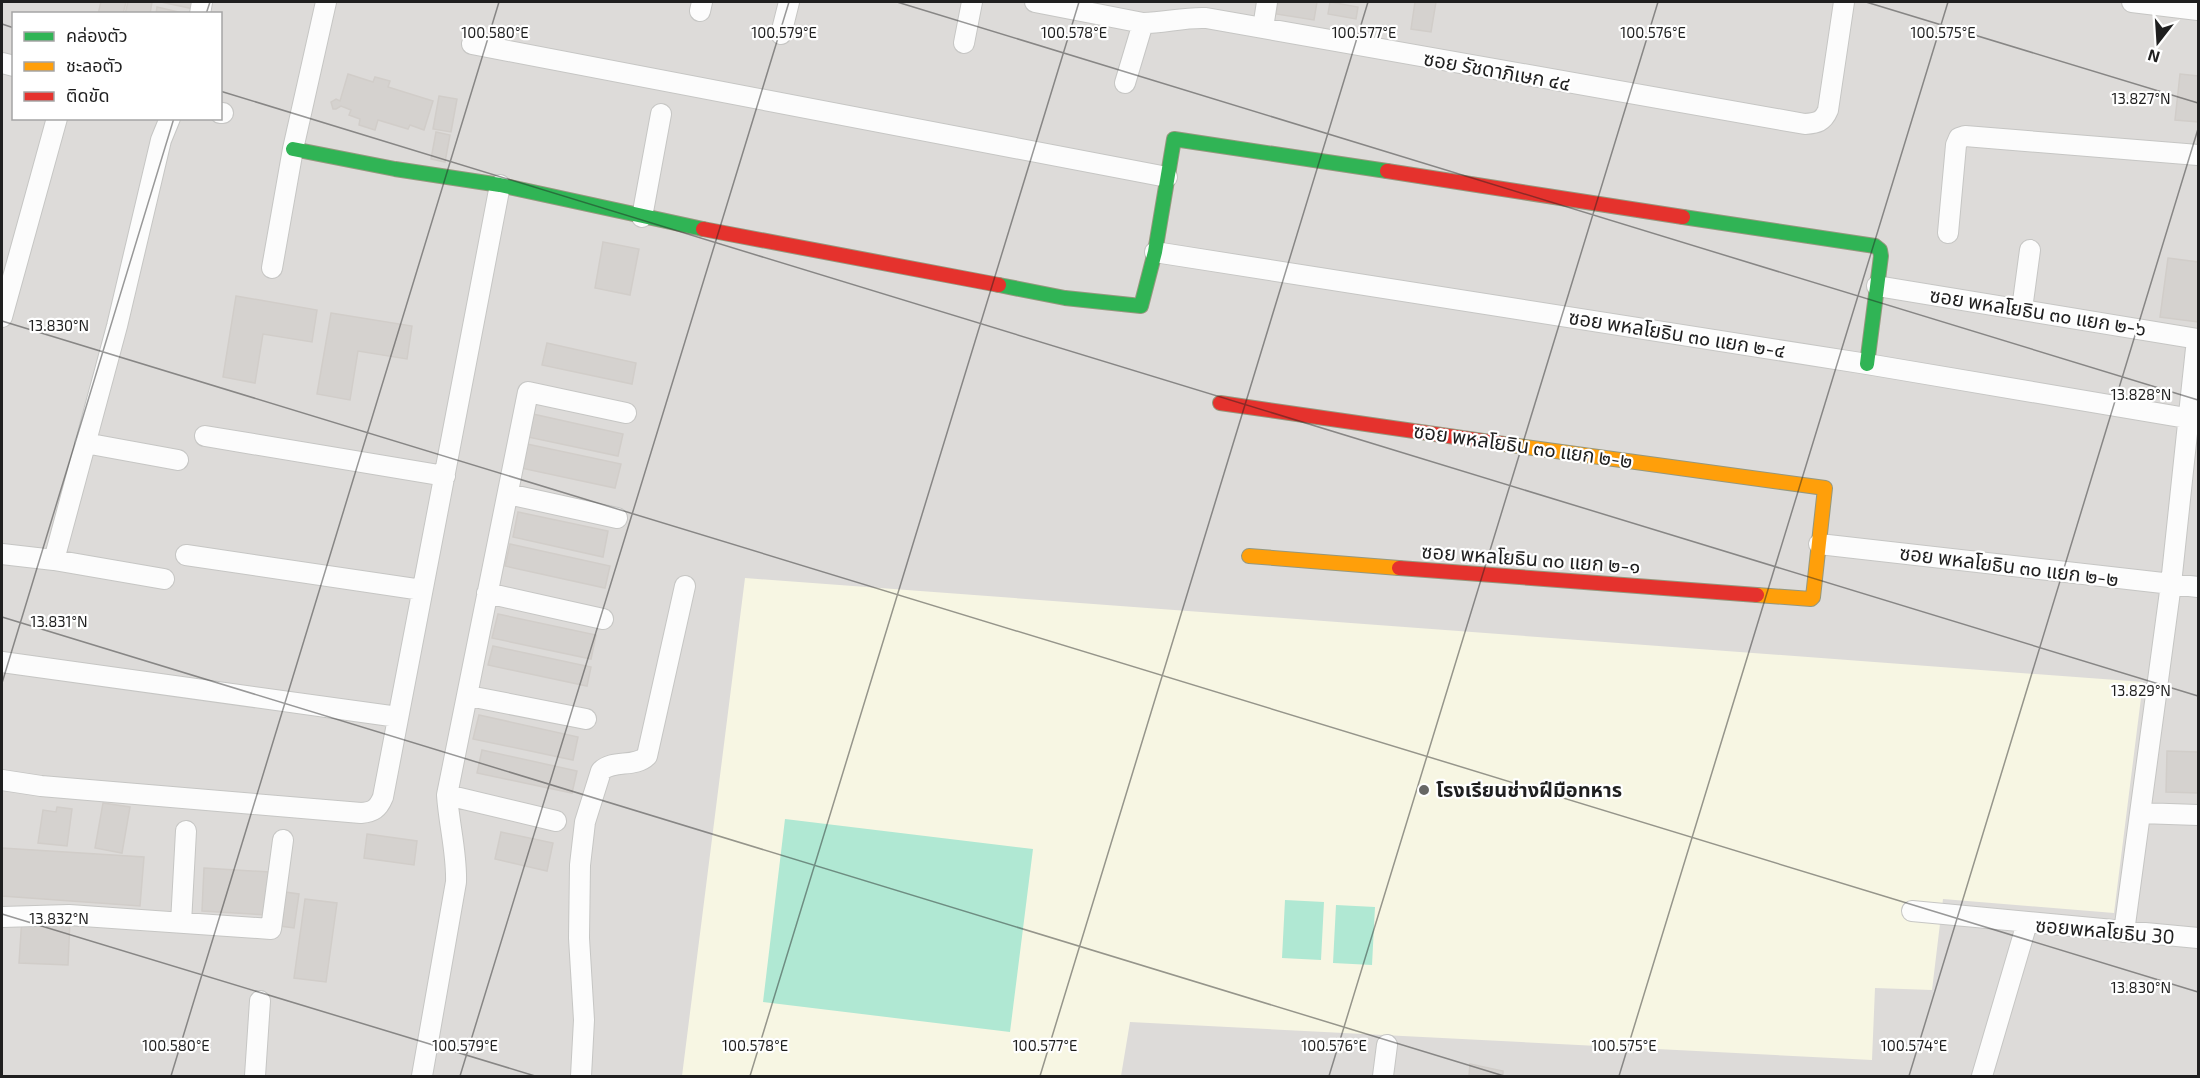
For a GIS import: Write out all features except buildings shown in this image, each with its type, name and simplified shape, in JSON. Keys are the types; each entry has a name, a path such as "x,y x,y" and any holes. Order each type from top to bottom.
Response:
{"street":[{"path":"272,268 293,149 326,2"},
{"path":"781,34 789,2"},
{"path":"964,43 972,2"},
{"name":"ซอย รัชดาภิเษก ๔๔","path":"1035,2 1143,23 1187,17 1263,27 1597,89 1805,124 1818,123 1828,110 1844,2"},
{"path":"1263,27 1267,2"},
{"path":"2132,2 2199,10"},
{"path":"1125,83 1143,23"},
{"path":"472,44 1167,177"},
{"path":"642,217 661,114"},
{"path":"2,317 56,120"},
{"path":"54,560 117,326 160,140 169,120"},
{"path":"1947,233 1956,146 1959,138 1965,136 2199,155"},
{"path":"293,149 395,169 500,185 642,217 1065,298 1141,306 1155,252 1174,139 1875,246 1880,250 1881,256 1867,364"},
{"path":"2,780 41,786 361,813 372,812 380,806 500,185"},
{"path":"2022,309 2030,250"},
{"name":"ซอย พหลโยธิน ๓๐ แยก ๒-๔","path":"1155,252 1867,364 2193,419"},
{"name":"ซอย พหลโยธิน ๓๐ แยก ๒-๖","path":"1877,286 2198,339"},
{"path":"2124,932 2193,419 2198,339"},
{"path":"422,1077 456,882 457,865 448,815 447,795 469,696 487,593 528,393 626,413"},
{"name":"ซอย พหลโยธิน ๓๐ แยก ๒-๒","path":"1220,403 1825,488 1819,544 2199,587"},
{"path":"205,436 445,476"},
{"path":"85,443 178,460"},
{"path":"507,494 617,518"},
{"name":"ซอย พหลโยธิน ๓๐ แยก ๒-๑","path":"1249,556 1811,599 1819,544"},
{"path":"2,554 54,560 164,579"},
{"path":"186,555 422,590"},
{"path":"581,1077 584,1020 579,938 580,865 585,822 601,771 609,766 642,760 647,756 684,586"},
{"path":"487,593 603,619"},
{"path":"2,662 398,717"},
{"path":"469,696 586,719"},
{"path":"447,795 555,821"},
{"path":"2140,813 2199,815"},
{"path":"181,922 186,831"},
{"path":"2,917 69,915 271,929 283,840"},
{"path":"1912,911 2027,923"},
{"name":"ซอยพหลโยธิน 30","path":"1982,1077 2027,923 2199,938"},
{"path":"255,1077 260,1001"},
{"path":"1383,1077 1387,1046"}],"shaded area":[{"path":"2,2 2198,2 2198,1076 2,1076"},
{"name":"โรงเรียนช่างฝีมือทหาร","path":"745,578 2143,682 2114,913 1943,899 1932,990 1875,988 1872,1060 1130,1022 1121,1076 682,1076"}],"green space":[{"path":"785,819 1033,849 1010,1032 763,1002"},
{"path":"1285,900 1324,902 1321,960 1282,958"},
{"path":"1336,905 1375,907 1372,965 1333,963"}],"traffic: fast":[{"path":"999,285 1065,298 1141,306 1155,252 1174,139 1387,171"},
{"path":"293,149 395,169 500,185 703,229"},
{"path":"1683,217 1875,246 1880,250 1881,256 1867,364"}],"traffic: slow":[{"path":"1504,444 1825,488 1813,597 1811,599 1757,595"},
{"path":"1249,556 1399,568"}],"traffic: jam":[{"path":"1387,171 1683,217"},
{"path":"703,229 999,285"},
{"path":"1220,403 1504,444"},
{"path":"1399,568 1757,595"}],"place":[{"name":"โรงเรียนช่างฝีมือทหาร","path":"1424,790"}]}
